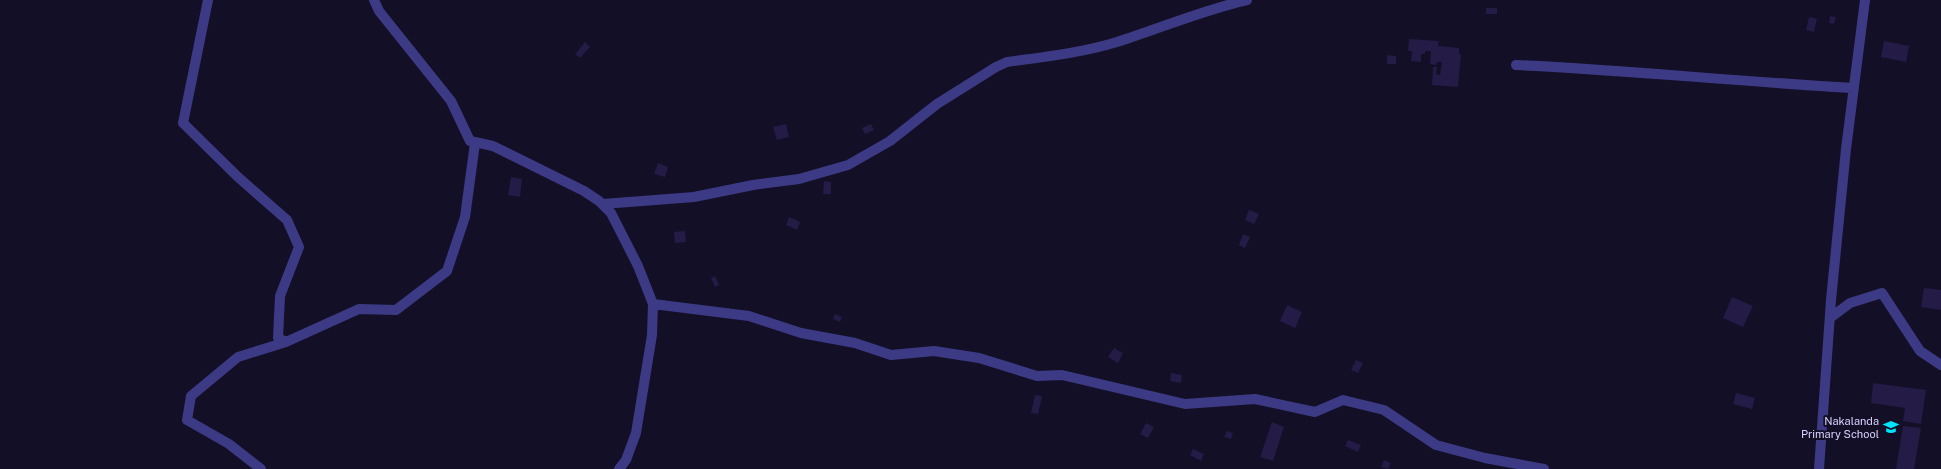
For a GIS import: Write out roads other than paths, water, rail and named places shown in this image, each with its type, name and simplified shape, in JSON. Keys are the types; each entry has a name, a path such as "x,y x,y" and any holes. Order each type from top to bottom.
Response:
{"street":[{"path":"208,0 183,123 238,177 287,220 299,247 280,296 278,338 286,342"},
{"path":"374,0 379,11 451,101 470,141 493,146 584,191 602,204 611,213 638,266 653,304 652,335 636,433 626,460 619,469"},
{"path":"602,204 694,197 753,185 799,179 836,169 848,165 890,141 937,104 1006,62 1081,51 1116,42 1181,20 1248,0"},
{"path":"1819,469 1830,318 1846,150 1865,0"},
{"path":"1516,65 1611,69 1774,84 1854,88"},
{"path":"261,469 229,444 187,420 191,396 238,357 286,342 359,309 396,310 447,271 465,217 475,143"},
{"path":"1830,318 1850,303 1882,293 1920,351 1941,365"},
{"path":"653,304 749,316 801,333 855,343 891,355 934,351 979,358 1037,376 1062,375 1185,404 1255,399 1315,412 1343,400 1384,410 1436,445 1486,458 1544,469"}],"place":[{"name":"Nakalanda Primary School","path":"1891,427"}]}
